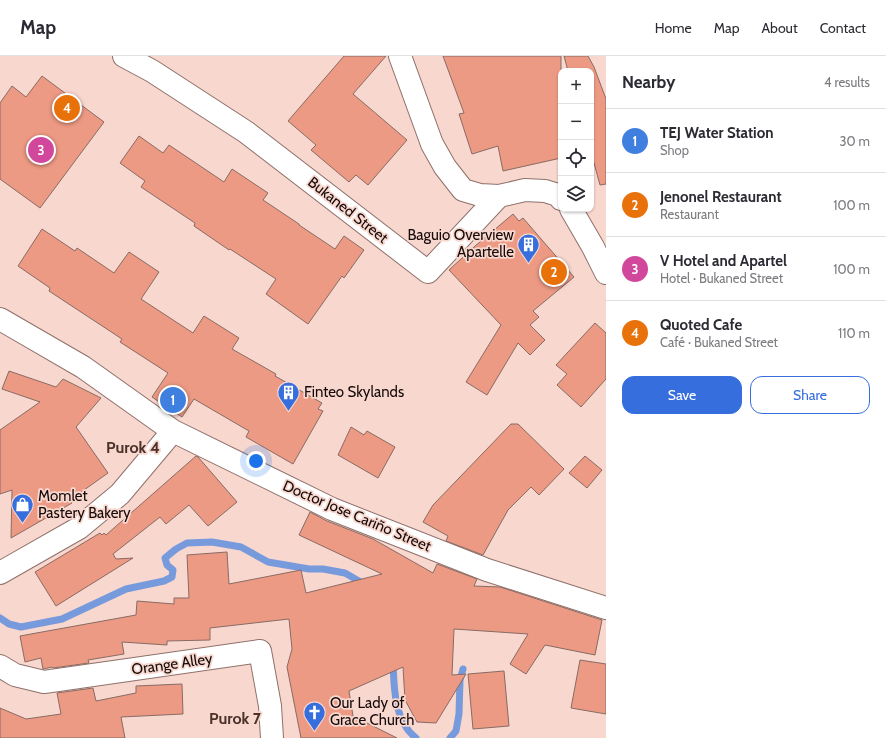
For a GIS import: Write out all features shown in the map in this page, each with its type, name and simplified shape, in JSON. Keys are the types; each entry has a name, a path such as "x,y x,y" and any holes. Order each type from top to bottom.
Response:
{"street":[{"name":"Bukaned Street","path":"124,56 152,71 246,132 428,272 500,196"},
{"path":"400,56 432,144 445,167 463,190 480,196 500,196 525,190 545,191 558,195"},
{"path":"573,212 606,273"},
{"name":"Doctor Jose Cariño Street","path":"0,319 83,367 173,431 332,509 487,570 606,608"},
{"path":"0,573 79,528 120,494 173,431"},
{"name":"Orange Alley","path":"0,666 15,675 44,682 260,651 270,706 272,738"}],"building":[{"path":"344,56 386,56 353,94 407,140 368,185 356,175 349,182 311,150 316,145 288,121"},
{"path":"443,56 561,56 561,68 558,68 558,159 503,171 498,146 472,154 459,114 464,113"},
{"path":"564,56 588,56 594,67 606,99 606,184 600,185 594,163 594,68 567,68"},
{"path":"42,76 104,122 40,208 0,179 0,103 12,86 26,97"},
{"path":"139,136 163,153 169,145 224,182 232,169 268,193 263,200 335,249 344,236 364,250 344,278 342,276 308,324 266,294 276,279 230,249 229,250 194,226 195,223 141,187 145,181 120,163"},
{"path":"513,214 519,221 523,218 574,277 533,311 539,317 530,325 545,340 530,355 518,343 487,395 466,382 501,325 449,270"},
{"path":"42,229 75,251 77,248 114,273 129,252 159,272 141,299 193,333 204,316 239,338 232,349 276,374 275,376 322,403 318,409 323,411 293,464 246,437 249,431 194,399 182,417 152,397 168,373 120,342 122,339 49,291 50,288 18,266"},
{"path":"595,323 606,333 606,379 581,407 557,385 567,374 556,365"},
{"path":"9,371 56,387 63,379 101,398 76,427 108,473 70,500 72,503 11,538 12,490 0,494 0,430 40,402 2,389"},
{"path":"511,424 518,424 564,469 539,495 531,487 508,510 483,555 446,541 448,536 423,522 433,505"},
{"path":"351,427 364,435 367,431 395,447 378,478 338,455"},
{"path":"196,456 237,502 208,526 189,505 166,524 160,517 113,554 116,559 133,558 56,606 35,572 100,533 102,535 104,533 106,535"},
{"path":"585,456 602,470 587,488 569,473"},
{"path":"310,512 327,521 373,539 433,573 437,564 477,579 474,586 500,587 602,620 595,655 545,645 526,674 510,664 528,634 454,629 452,675 466,674 436,723 417,722 405,700 403,667 349,691 353,716 397,738 301,738 287,667 292,649 289,619 210,628 210,640 167,641 167,645 122,642 124,654 88,660 89,663 43,669 41,658 25,662 20,636 136,615 137,601 174,604 174,598 189,598 187,555 227,552 229,584 301,570 306,593 382,574 299,535"},
{"path":"580,660 606,664 606,714 571,708"},
{"path":"504,671 509,726 473,729 468,674"},
{"path":"182,684 183,714 121,717 125,738 0,738 0,708 26,719 61,714 57,693 93,688 96,701 136,693 136,686"}],"waterway":[{"path":"0,618 9,624 21,627 62,619 126,589 164,581 172,577 173,570 167,565 165,558 176,549 187,543 212,542 241,547 268,562 345,573 364,584"},
{"path":"393,663 395,693 399,713 403,723 416,738"},
{"path":"450,738 456,731 459,714 460,680 463,669"}],"place":[{"name":"Quoted Cafe","path":"67,108"},
{"name":"V Hotel and Apartel","path":"41,150"},
{"name":"Baguio Overview Apartelle","path":"529,264"},
{"name":"Jenonel Restaurant","path":"554,272"},
{"name":"TEJ Water Station","path":"173,400"},
{"name":"Finteo Skylands","path":"288,412"},
{"name":"Momlet Pastery Bakery","path":"22,524"},
{"name":"Our Lady of Grace Church","path":"315,732"}],"district":[{"name":"Purok 4","path":"133,447"},
{"name":"Purok 7","path":"235,718"}]}
